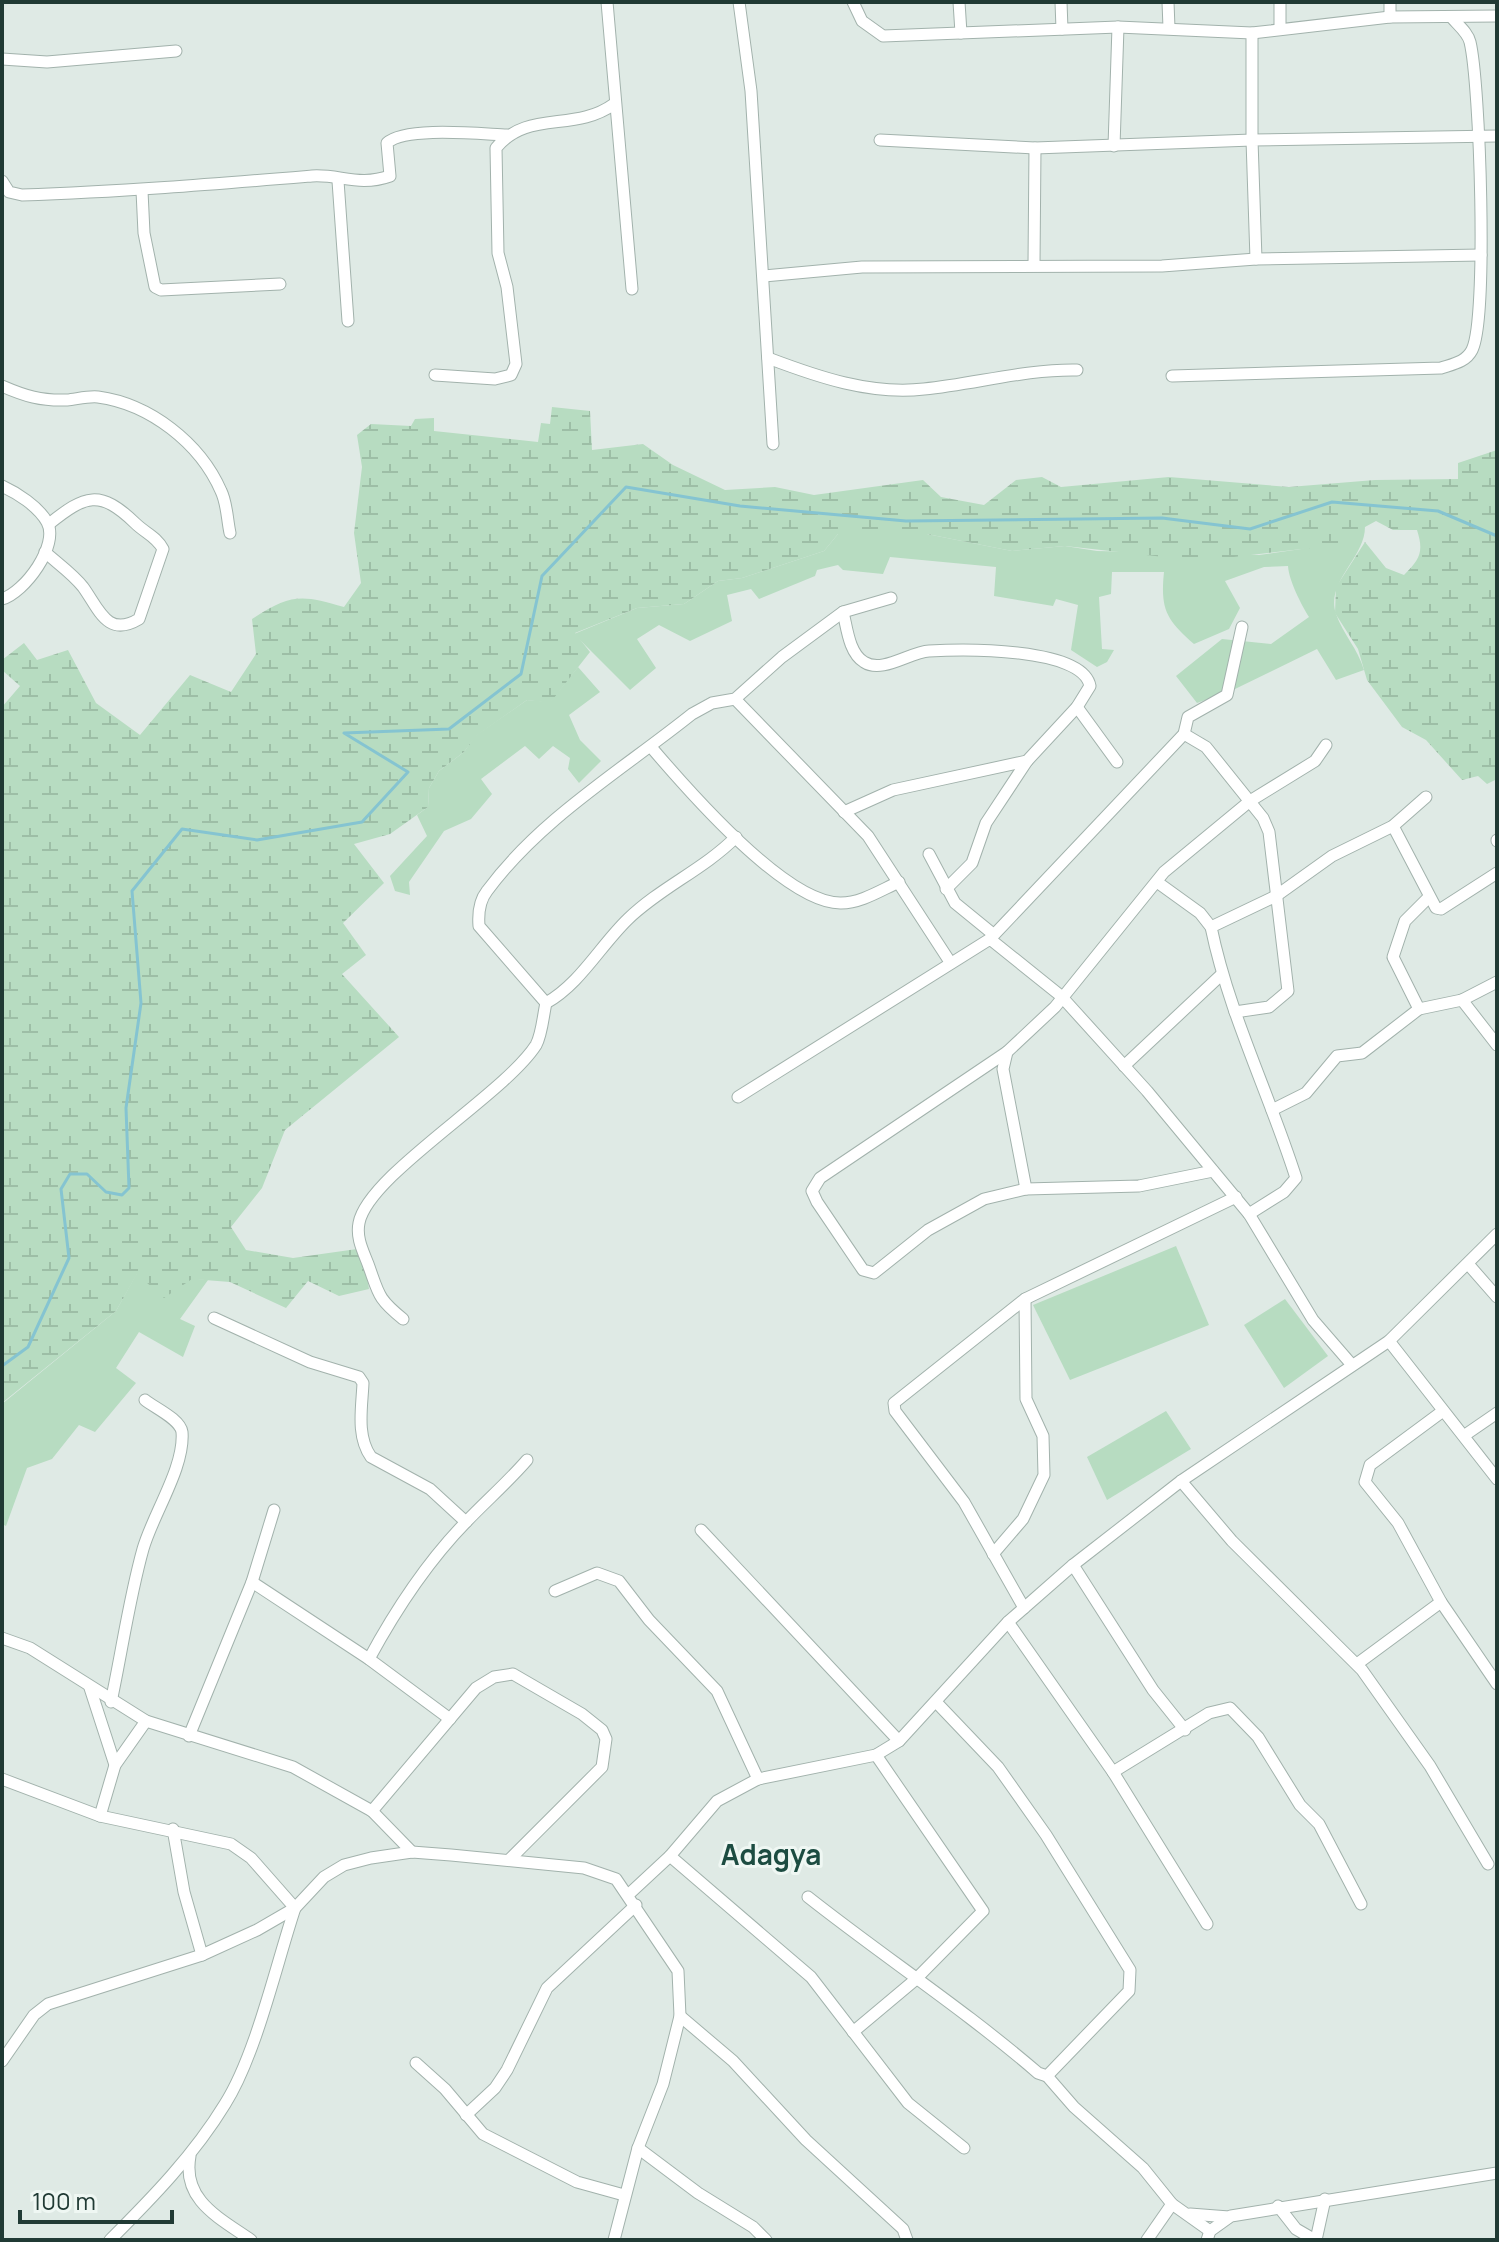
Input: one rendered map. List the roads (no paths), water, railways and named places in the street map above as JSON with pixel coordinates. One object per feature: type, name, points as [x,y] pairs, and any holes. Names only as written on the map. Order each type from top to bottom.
[{"type":"street","points":[[607,2],[632,289]]},
{"type":"street","points":[[739,2],[751,91],[773,444]]},
{"type":"street","points":[[853,2],[862,21],[878,34],[1118,27],[1252,33],[1390,17],[1497,16]]},
{"type":"street","points":[[959,2],[961,33]]},
{"type":"street","points":[[1061,2],[1062,29]]},
{"type":"street","points":[[1168,2],[1169,28]]},
{"type":"street","points":[[1280,2],[1280,28]]},
{"type":"street","points":[[1390,2],[1390,17]]},
{"type":"street","points":[[1172,376],[1441,368],[1471,354],[1476,338],[1481,255],[1476,137],[1469,37],[1452,18]]},
{"type":"street","points":[[1114,146],[1118,27]]},
{"type":"street","points":[[1252,33],[1256,259]]},
{"type":"street","points":[[2,59],[47,62],[176,51]]},
{"type":"street","points":[[435,375],[495,379],[511,375],[516,364],[507,287],[498,253],[496,148],[518,127],[596,117],[614,104]]},
{"type":"street","points":[[2,181],[9,192],[22,195],[142,191],[316,176],[338,181],[390,176],[387,143],[392,138],[425,134],[507,135]]},
{"type":"street","points":[[880,140],[1035,148],[1497,136]]},
{"type":"street","points":[[1034,264],[1035,148]]},
{"type":"street","points":[[338,181],[348,321]]},
{"type":"street","points":[[142,191],[144,233],[155,287],[209,290],[280,284]]},
{"type":"street","points":[[764,276],[862,267],[1034,264],[1162,266],[1256,259],[1481,255]]},
{"type":"street","points":[[768,358],[813,375],[867,388],[921,390],[1043,371],[1077,370]]},
{"type":"street","points":[[2,386],[34,400],[94,396],[118,401],[162,422],[185,437],[217,483],[223,494],[230,533]]},
{"type":"street","points":[[2,486],[17,493],[49,524]]},
{"type":"street","points":[[2,599],[13,596],[45,552],[49,524],[74,503],[99,499],[124,510],[156,538],[163,549],[139,619],[119,627],[107,623],[82,586],[45,552]]},
{"type":"street","points":[[546,1003],[479,926],[478,912],[485,892],[548,825],[692,714],[712,703],[735,699],[782,657],[843,612],[891,598]]},
{"type":"street","points":[[843,612],[855,653],[873,666],[926,651],[1057,658],[1089,679],[1090,686],[1077,707],[1027,761],[986,823],[972,863],[946,889]]},
{"type":"street","points":[[738,1097],[991,936],[1184,734],[1188,717],[1227,695],[1242,627]]},
{"type":"street","points":[[735,699],[868,836],[950,962]]},
{"type":"street","points":[[1077,707],[1117,762]]},
{"type":"street","points":[[1184,734],[1206,747],[1250,801],[1269,832],[1288,991],[1269,1007],[1235,1012]]},
{"type":"street","points":[[1213,1171],[1116,1188],[1026,1189],[984,1199],[928,1230],[874,1273],[863,1270],[812,1191],[820,1178],[1007,1052],[1126,924],[1173,864],[1250,801],[1315,761],[1326,745]]},
{"type":"street","points":[[651,747],[736,837],[785,880],[838,903],[854,902],[899,882]]},
{"type":"street","points":[[844,812],[893,790],[1027,761]]},
{"type":"street","points":[[1211,927],[1276,896],[1332,856],[1393,826],[1426,797]]},
{"type":"street","points":[[1393,826],[1436,908],[1441,909],[1497,873]]},
{"type":"street","points":[[403,1319],[380,1301],[373,1288],[359,1243],[359,1224],[364,1209],[424,1148],[521,1064],[538,1041],[546,1003],[566,989],[627,920],[651,899],[708,863],[736,837]]},
{"type":"street","points":[[929,854],[946,889],[971,919],[1061,996],[1236,1197],[1313,1320],[1352,1365]]},
{"type":"street","points":[[1157,882],[1200,913],[1211,927],[1221,975],[1296,1178],[1284,1192],[1249,1214]]},
{"type":"street","points":[[1419,1009],[1393,957],[1405,921],[1429,897]]},
{"type":"street","points":[[1124,1066],[1221,975]]},
{"type":"street","points":[[1272,1110],[1306,1093],[1331,1060],[1362,1053],[1419,1009],[1462,1000],[1497,982]]},
{"type":"street","points":[[1462,1000],[1497,1045]]},
{"type":"street","points":[[1007,1052],[1003,1069],[1026,1189]]},
{"type":"street","points":[[1024,1608],[964,1502],[895,1411],[894,1403],[1025,1299],[1236,1197]]},
{"type":"street","points":[[628,1895],[670,1856],[717,1801],[758,1779],[876,1755],[899,1741],[1008,1622],[1073,1565],[1181,1481],[1389,1341],[1497,1234]]},
{"type":"street","points":[[1468,1264],[1497,1297]]},
{"type":"street","points":[[993,1554],[1023,1519],[1044,1475],[1043,1436],[1026,1399],[1025,1299]]},
{"type":"street","points":[[214,1318],[310,1362],[359,1377],[363,1383],[361,1432],[364,1448],[371,1457],[430,1489],[466,1522]]},
{"type":"street","points":[[1389,1341],[1497,1479]]},
{"type":"street","points":[[111,1702],[143,1550],[158,1505],[175,1470],[182,1433],[179,1424],[145,1400]]},
{"type":"street","points":[[1443,1411],[1370,1465],[1364,1475],[1372,1494],[1398,1523],[1441,1602],[1497,1684]]},
{"type":"street","points":[[1465,1435],[1497,1413]]},
{"type":"street","points":[[369,1659],[413,1589],[466,1522],[498,1494],[527,1460]]},
{"type":"street","points":[[1181,1481],[1232,1541],[1357,1664],[1430,1766],[1488,1864]]},
{"type":"street","points":[[189,1736],[252,1582],[274,1510]]},
{"type":"street","points":[[701,1530],[899,1741]]},
{"type":"street","points":[[1073,1565],[1145,1679],[1185,1730]]},
{"type":"street","points":[[555,1591],[597,1573],[619,1581],[649,1620],[717,1691],[758,1779]]},
{"type":"street","points":[[252,1582],[369,1659],[450,1719]]},
{"type":"street","points":[[1357,1664],[1441,1602]]},
{"type":"street","points":[[1008,1622],[1113,1772],[1207,1924]]},
{"type":"street","points":[[2,1638],[30,1648],[111,1702],[146,1721],[293,1767],[372,1811],[412,1852]]},
{"type":"street","points":[[372,1811],[485,1681],[513,1674],[582,1714],[602,1730],[606,1739],[602,1767],[509,1860]]},
{"type":"street","points":[[90,1688],[115,1765]]},
{"type":"street","points":[[936,1702],[998,1767],[1046,1835],[1130,1970],[1129,1991],[1119,2004],[1047,2076]]},
{"type":"street","points":[[1113,1772],[1222,1708],[1239,1714],[1300,1805],[1319,1824],[1361,1904]]},
{"type":"street","points":[[100,1816],[115,1765],[146,1721]]},
{"type":"street","points":[[853,2032],[915,1980],[983,1911],[876,1755]]},
{"type":"street","points":[[2,1779],[100,1816],[173,1829],[231,1844],[243,1852],[295,1908]]},
{"type":"street","points":[[173,1829],[184,1892],[202,1955]]},
{"type":"street","points":[[2,2061],[5,2047],[48,2004],[202,1955],[257,1930],[295,1908],[324,1877],[344,1865],[412,1852],[584,1868],[616,1879],[678,1971],[680,2016],[663,2084],[624,2195],[614,2240]]},
{"type":"street","points":[[670,1856],[811,1977],[908,2103],[964,2148]]},
{"type":"street","points":[[808,1897],[915,1980],[983,2026],[1038,2073],[1047,2076],[1074,2107],[1143,2168],[1172,2204],[1208,2236],[1231,2216]]},
{"type":"street","points":[[466,2115],[495,2088],[507,2070],[547,1988],[636,1905]]},
{"type":"street","points":[[110,2240],[190,2155],[226,2103],[242,2069],[295,1908]]},
{"type":"street","points":[[680,2016],[733,2061],[806,2140],[903,2229],[907,2240]]},
{"type":"street","points":[[416,2063],[483,2134],[577,2182],[624,2195]]},
{"type":"street","points":[[638,2148],[698,2193],[753,2227],[766,2240]]},
{"type":"street","points":[[190,2155],[188,2185],[199,2200],[251,2240]]},
{"type":"street","points":[[1186,2214],[1231,2216],[1497,2173]]},
{"type":"street","points":[[1278,2206],[1296,2229],[1316,2240],[1325,2199]]},
{"type":"street","points":[[1147,2240],[1172,2204]]},
{"type":"waterway","points":[[2,1366],[28,1347],[69,1258],[61,1189],[70,1174],[87,1174],[106,1192],[122,1195],[129,1188],[126,1108],[141,1003],[132,891],[182,829],[257,840],[362,822],[408,772],[344,733],[449,729],[521,674],[542,576],[626,487],[740,506],[906,521],[1162,518],[1250,529],[1332,502],[1438,511],[1497,536]]},
{"type":"district","name":"Adagya","points":[[771,1854]]}]
